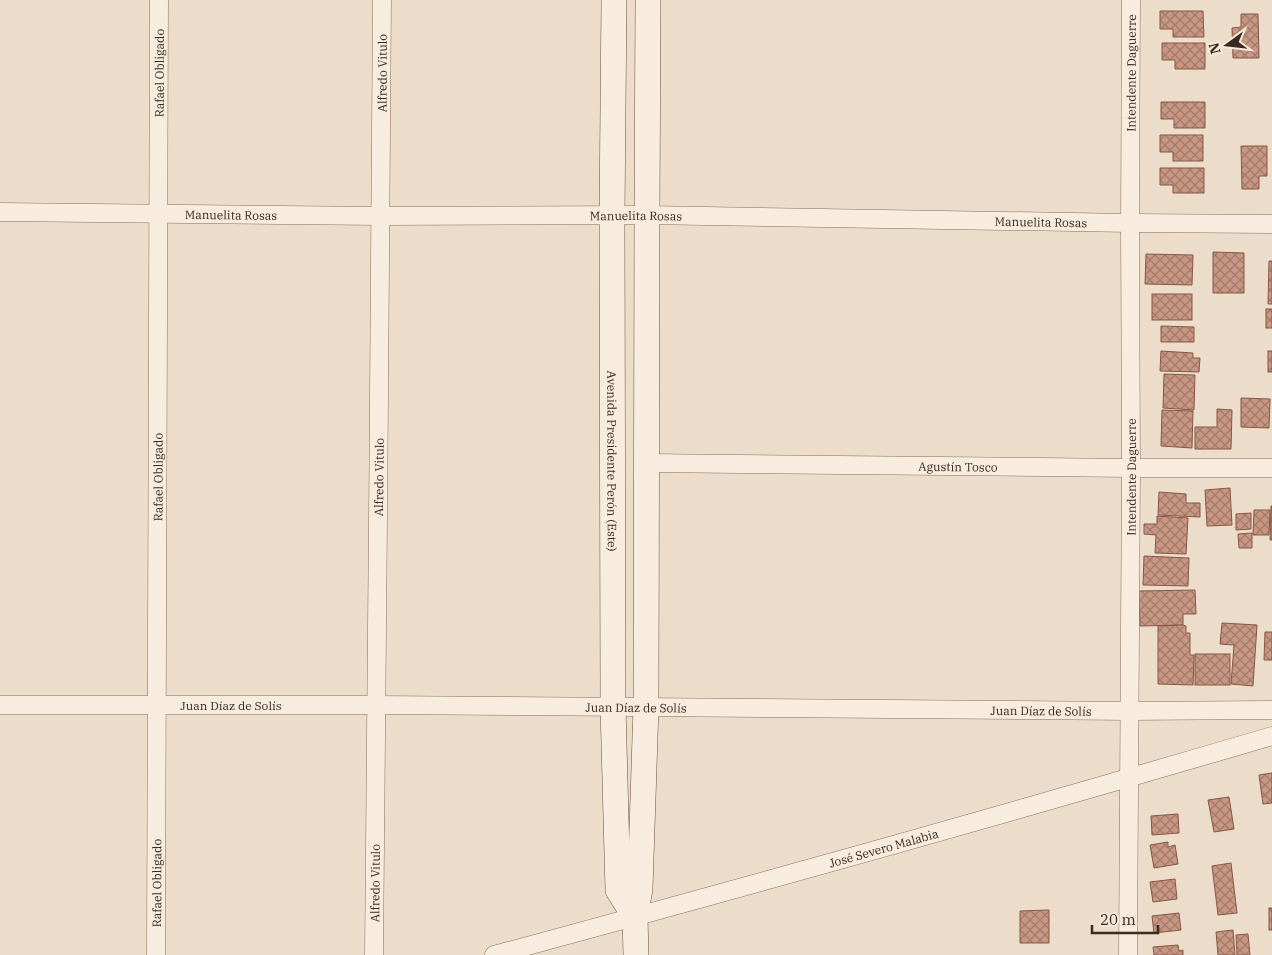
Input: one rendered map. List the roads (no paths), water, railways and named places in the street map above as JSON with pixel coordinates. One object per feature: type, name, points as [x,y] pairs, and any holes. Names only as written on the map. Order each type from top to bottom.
[{"type":"main road","name":"Avenida Presidente Perón (Este)","points":[[614,0],[612,215],[613,707],[618,890],[635,917]]},
{"type":"main road","points":[[636,955],[635,917],[640,889],[646,707],[648,0]]},
{"type":"street","name":"Rafael Obligado","points":[[156,955],[159,0]]},
{"type":"street","name":"Alfredo Vitulo","points":[[374,955],[382,0]]},
{"type":"street","name":"Intendente Daguerre","points":[[1128,955],[1131,0]]},
{"type":"street","name":"Manuelita Rosas","points":[[0,212],[381,216],[647,215],[1272,224]]},
{"type":"street","name":"Agustín Tosco","points":[[646,463],[1272,468]]},
{"type":"street","name":"Juan Díaz de Solís","points":[[0,705],[375,705],[1130,711],[1272,710]]},
{"type":"street","name":"José Severo Malabia","points":[[494,955],[1129,778],[1272,736]]}]
